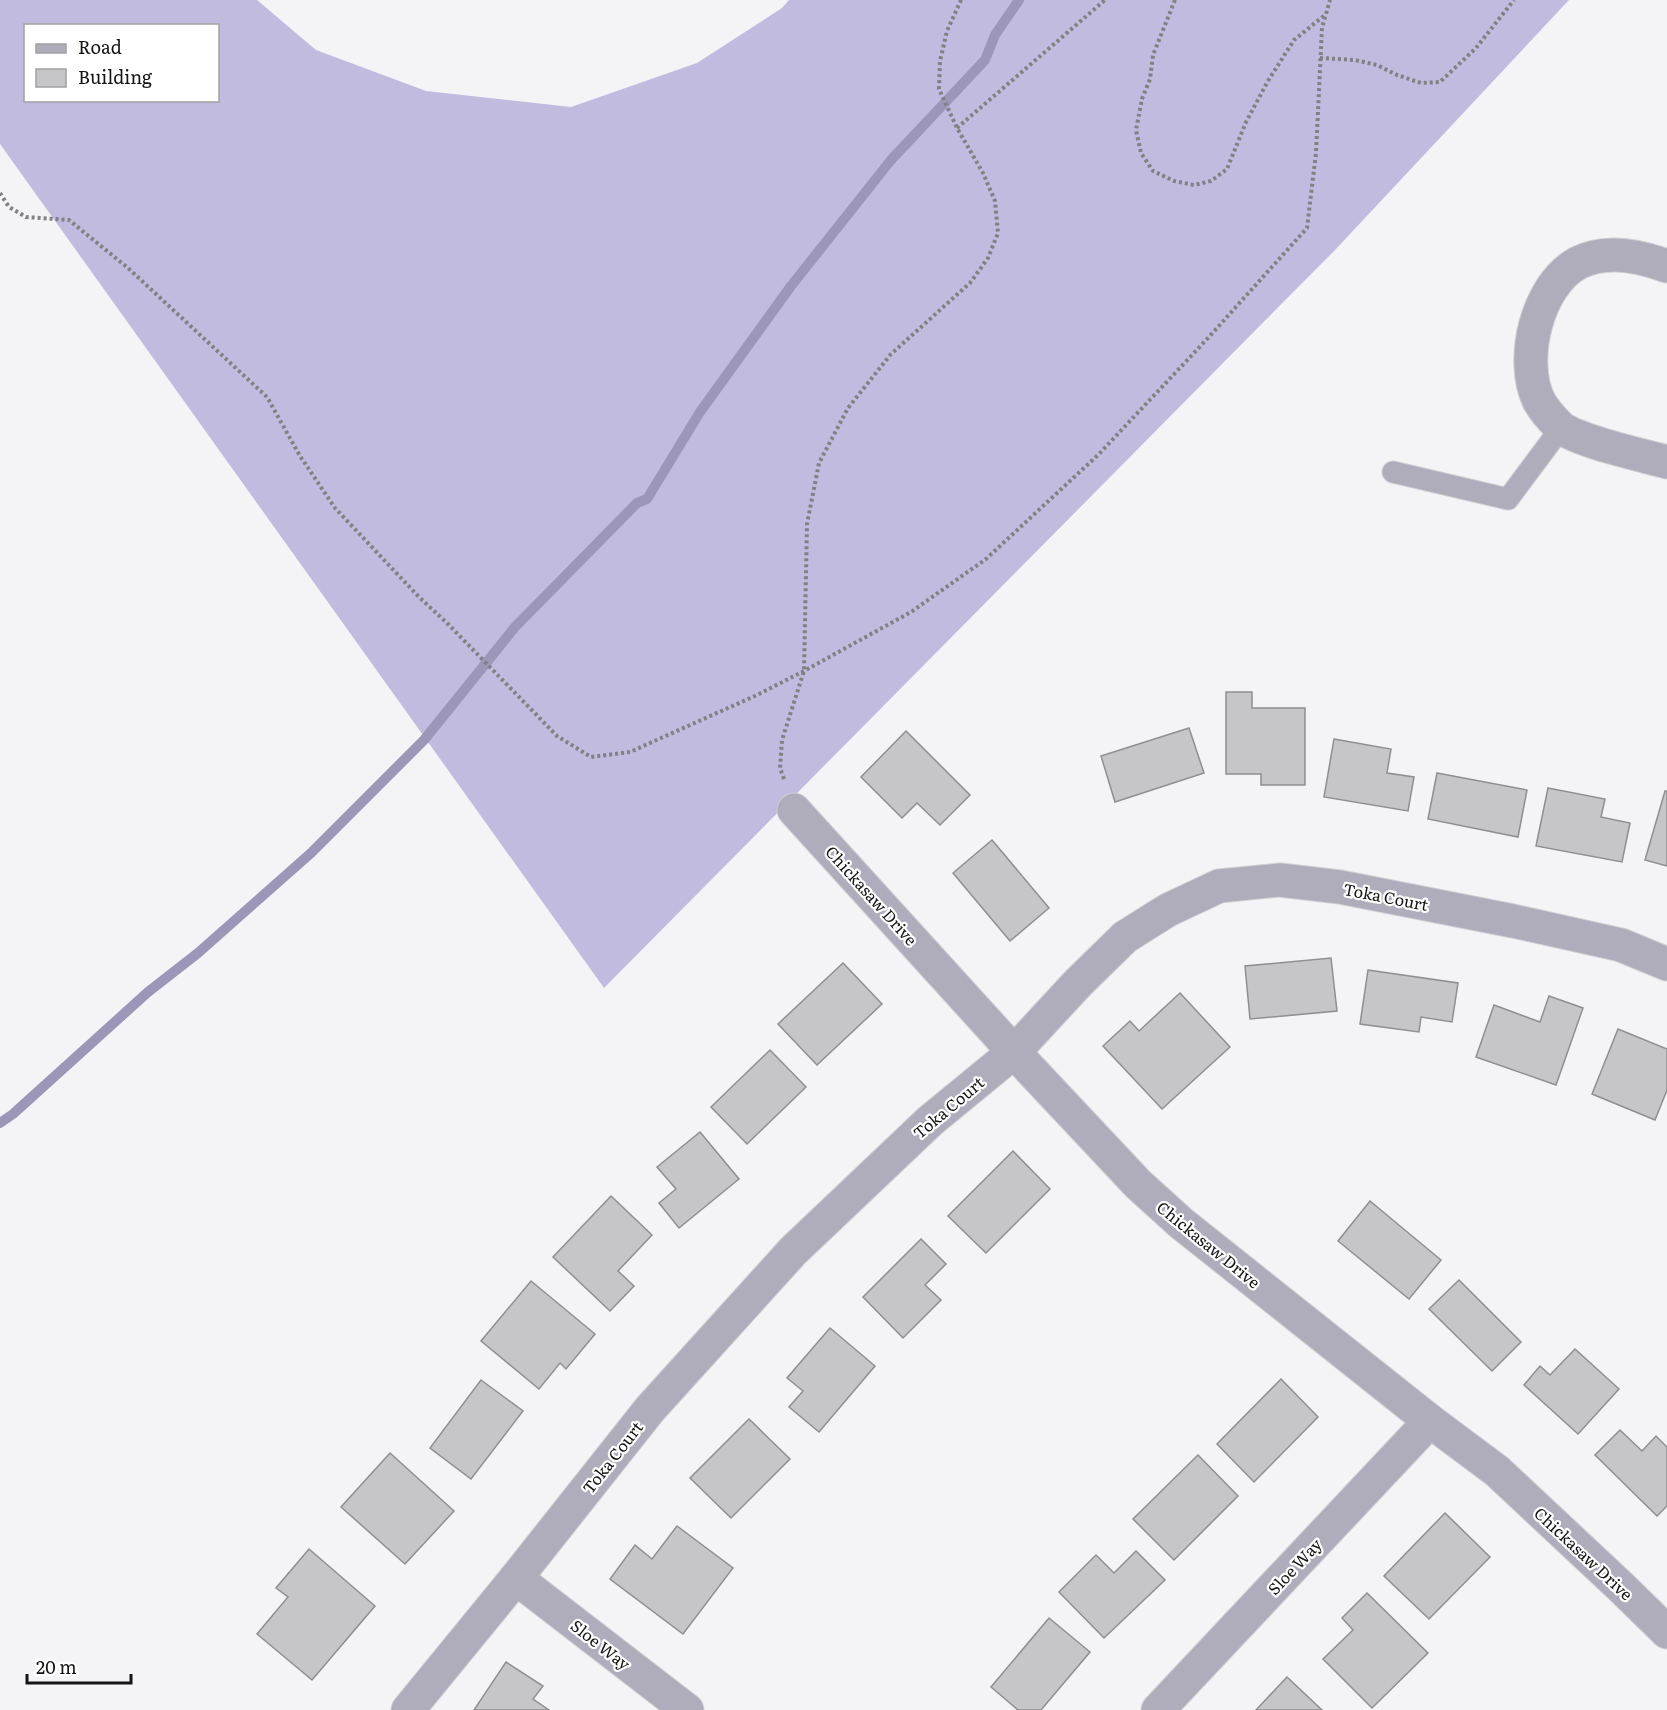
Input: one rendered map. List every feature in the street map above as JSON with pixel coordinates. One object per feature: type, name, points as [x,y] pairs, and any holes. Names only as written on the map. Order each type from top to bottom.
[{"type":"street","points":[[1667,266],[1634,256],[1611,255],[1589,258],[1578,263],[1556,281],[1541,310],[1534,331],[1531,353],[1532,376],[1538,400],[1561,428],[1583,438],[1667,462]]},
{"type":"street","name":"Chickasaw Drive","points":[[794,810],[1014,1052],[1138,1184],[1173,1215],[1430,1421],[1497,1471],[1667,1632]]},
{"type":"street","name":"Toka Court","points":[[408,1710],[650,1408],[793,1251],[930,1120],[1014,1052],[1078,983],[1125,938],[1168,910],[1219,886],[1281,880],[1340,887],[1513,921],[1621,945],[1667,964]]},
{"type":"street","name":"Sloe Way","points":[[1158,1710],[1430,1421]]},
{"type":"street","name":"Sloe Way","points":[[516,1578],[687,1710]]},
{"type":"lane","points":[[1393,472],[1508,500],[1561,428]]},
{"type":"path","points":[[794,810],[780,768],[782,740],[804,671],[807,524],[819,463],[848,408],[891,354],[970,283],[988,258],[998,233],[995,201],[939,89],[942,51],[947,31],[960,0]]},
{"type":"path","points":[[957,128],[1105,0]]},
{"type":"path","points":[[1175,0],[1153,55],[1150,79],[1142,99],[1136,130],[1141,153],[1153,171],[1174,181],[1194,185],[1211,181],[1227,169],[1246,123],[1268,81],[1294,40],[1326,15]]},
{"type":"path","points":[[0,193],[9,207],[26,217],[69,220],[128,268],[267,397],[300,456],[335,508],[419,597],[557,736],[591,757],[630,752],[757,695],[804,671],[911,612],[986,559],[1099,454],[1255,288],[1307,228],[1316,153],[1322,28],[1329,0]]},
{"type":"path","points":[[1320,58],[1355,60],[1377,65],[1397,75],[1421,82],[1440,82],[1476,48],[1514,0]]},
{"type":"shaded area","points":[[0,0],[257,0],[316,50],[426,91],[571,107],[697,63],[782,8],[789,0],[1569,0],[1335,250],[604,988],[0,144]]},
{"type":"building","points":[[1226,692],[1252,692],[1252,708],[1305,708],[1305,785],[1261,785],[1261,774],[1226,774]]},
{"type":"building","points":[[1189,728],[1204,773],[1115,802],[1101,756]]},
{"type":"building","points":[[906,731],[970,795],[940,825],[917,803],[902,818],[861,777]]},
{"type":"building","points":[[1334,739],[1391,749],[1387,773],[1414,777],[1408,811],[1324,797]]},
{"type":"building","points":[[1437,773],[1527,790],[1518,837],[1428,819]]},
{"type":"building","points":[[1548,788],[1605,799],[1601,817],[1630,823],[1622,862],[1536,846]]},
{"type":"building","points":[[1665,791],[1667,791],[1667,866],[1645,860]]},
{"type":"building","points":[[992,840],[1049,908],[1010,941],[953,873]]},
{"type":"building","points":[[1331,958],[1337,1011],[1250,1019],[1245,966]]},
{"type":"building","points":[[843,963],[882,1004],[817,1065],[778,1024]]},
{"type":"building","points":[[1368,970],[1458,983],[1452,1022],[1421,1017],[1419,1032],[1360,1024]]},
{"type":"building","points":[[1180,993],[1230,1047],[1162,1109],[1103,1046],[1130,1021],[1139,1031]]},
{"type":"building","points":[[1549,996],[1583,1008],[1556,1085],[1476,1057],[1494,1005],[1540,1022]]},
{"type":"building","points":[[1618,1029],[1667,1049],[1667,1090],[1655,1120],[1592,1094]]},
{"type":"building","points":[[770,1050],[806,1087],[747,1144],[711,1107]]},
{"type":"building","points":[[700,1132],[739,1179],[679,1228],[659,1203],[676,1189],[657,1167]]},
{"type":"building","points":[[1013,1151],[1050,1189],[986,1253],[948,1216]]},
{"type":"building","points":[[611,1196],[652,1235],[618,1271],[634,1286],[610,1311],[553,1257]]},
{"type":"building","points":[[1370,1201],[1441,1260],[1409,1299],[1338,1241]]},
{"type":"building","points":[[921,1239],[946,1264],[925,1285],[941,1300],[903,1338],[863,1297]]},
{"type":"building","points":[[1459,1280],[1521,1342],[1492,1371],[1429,1309]]},
{"type":"building","points":[[531,1281],[595,1334],[566,1369],[560,1363],[539,1389],[481,1341]]},
{"type":"building","points":[[830,1328],[875,1366],[819,1432],[789,1407],[803,1391],[787,1378]]},
{"type":"building","points":[[1575,1349],[1619,1389],[1578,1434],[1524,1385],[1540,1366],[1550,1375]]},
{"type":"building","points":[[1281,1379],[1318,1417],[1254,1482],[1217,1444]]},
{"type":"building","points":[[481,1380],[523,1411],[471,1479],[430,1448]]},
{"type":"building","points":[[749,1419],[790,1459],[731,1518],[690,1478]]},
{"type":"building","points":[[1620,1430],[1642,1451],[1656,1436],[1667,1447],[1667,1506],[1657,1516],[1595,1455]]},
{"type":"building","points":[[390,1453],[454,1511],[405,1564],[341,1507]]},
{"type":"building","points":[[1198,1455],[1238,1496],[1174,1560],[1133,1519]]},
{"type":"building","points":[[1445,1513],[1490,1557],[1429,1619],[1384,1576]]},
{"type":"building","points":[[677,1526],[733,1568],[683,1634],[610,1579],[635,1545],[652,1559]]},
{"type":"building","points":[[309,1549],[375,1606],[312,1680],[257,1634],[288,1597],[276,1588]]},
{"type":"building","points":[[1136,1551],[1165,1580],[1104,1638],[1059,1592],[1096,1555],[1114,1573]]},
{"type":"building","points":[[1367,1593],[1428,1653],[1372,1708],[1323,1659],[1353,1630],[1342,1618]]},
{"type":"building","points":[[1049,1618],[1090,1652],[1041,1710],[1018,1710],[991,1687]]},
{"type":"building","points":[[506,1662],[543,1686],[533,1699],[549,1710],[474,1710]]},
{"type":"building","points":[[1287,1677],[1322,1710],[1256,1710]]},
{"type":"waterway","points":[[0,1123],[13,1114],[148,992],[198,953],[311,853],[424,740],[515,627],[637,503],[647,499],[700,412],[791,286],[891,160],[985,60],[995,35],[1019,0]]}]
